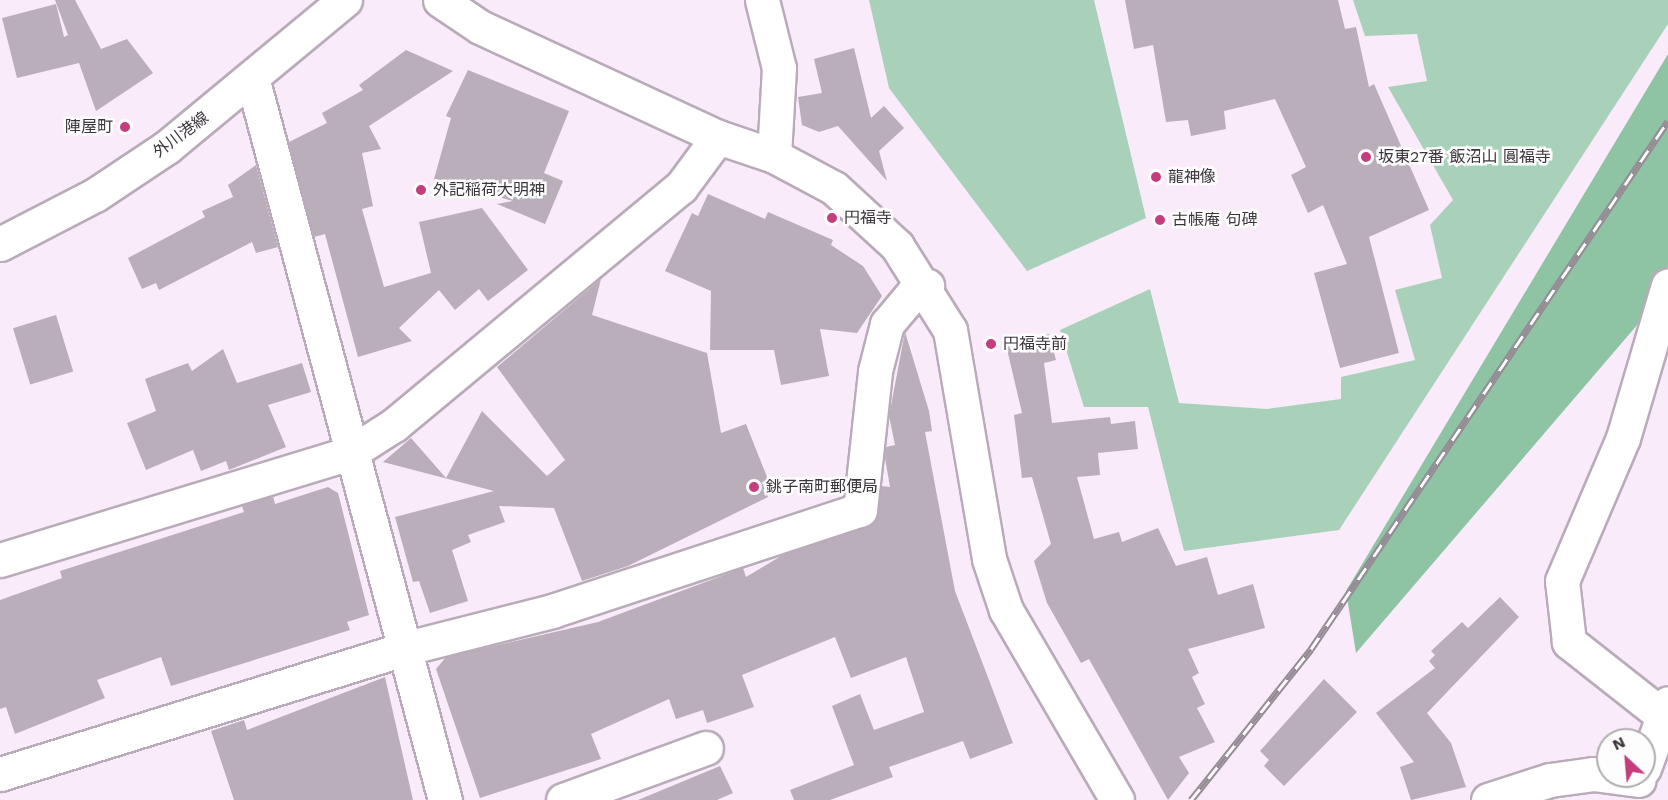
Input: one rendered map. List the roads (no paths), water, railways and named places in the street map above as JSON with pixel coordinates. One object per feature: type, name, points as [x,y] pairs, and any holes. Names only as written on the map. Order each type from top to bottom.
[{"type":"street","name":"外川港線","points":[[0,244],[95,195],[253,81],[345,0]]},
{"type":"street","points":[[440,0],[480,27],[718,137],[774,156],[834,188],[870,216],[927,286],[950,330],[988,559],[1006,610],[1117,800]]},
{"type":"street","points":[[762,0],[779,68],[774,156]]},
{"type":"street","points":[[253,81],[316,307],[350,453],[445,800]]},
{"type":"street","points":[[0,560],[350,453],[394,425],[681,187],[718,137]]},
{"type":"street","points":[[1656,735],[1666,710],[1569,642],[1562,581],[1623,438],[1668,285]]},
{"type":"street","points":[[6,800],[0,774],[403,649],[552,612],[860,510],[876,371],[887,324],[927,286]]},
{"type":"street","points":[[563,800],[706,748]]},
{"type":"street","points":[[1488,800],[1550,780],[1596,774]]},
{"type":"railway","points":[[1191,800],[1311,649],[1668,121]]},
{"type":"place","name":"陣屋町","points":[[125,127]]},
{"type":"place","name":"坂東27番 飯沼山 圓福寺","points":[[1366,157]]},
{"type":"place","name":"龍神像","points":[[1156,177]]},
{"type":"place","name":"外記稲荷大明神","points":[[421,190]]},
{"type":"place","name":"円福寺","points":[[832,218]]},
{"type":"place","name":"古帳庵 句碑","points":[[1160,220]]},
{"type":"place","name":"円福寺前","points":[[991,344]]},
{"type":"place","name":"銚子南町郵便局","points":[[754,487]]}]
